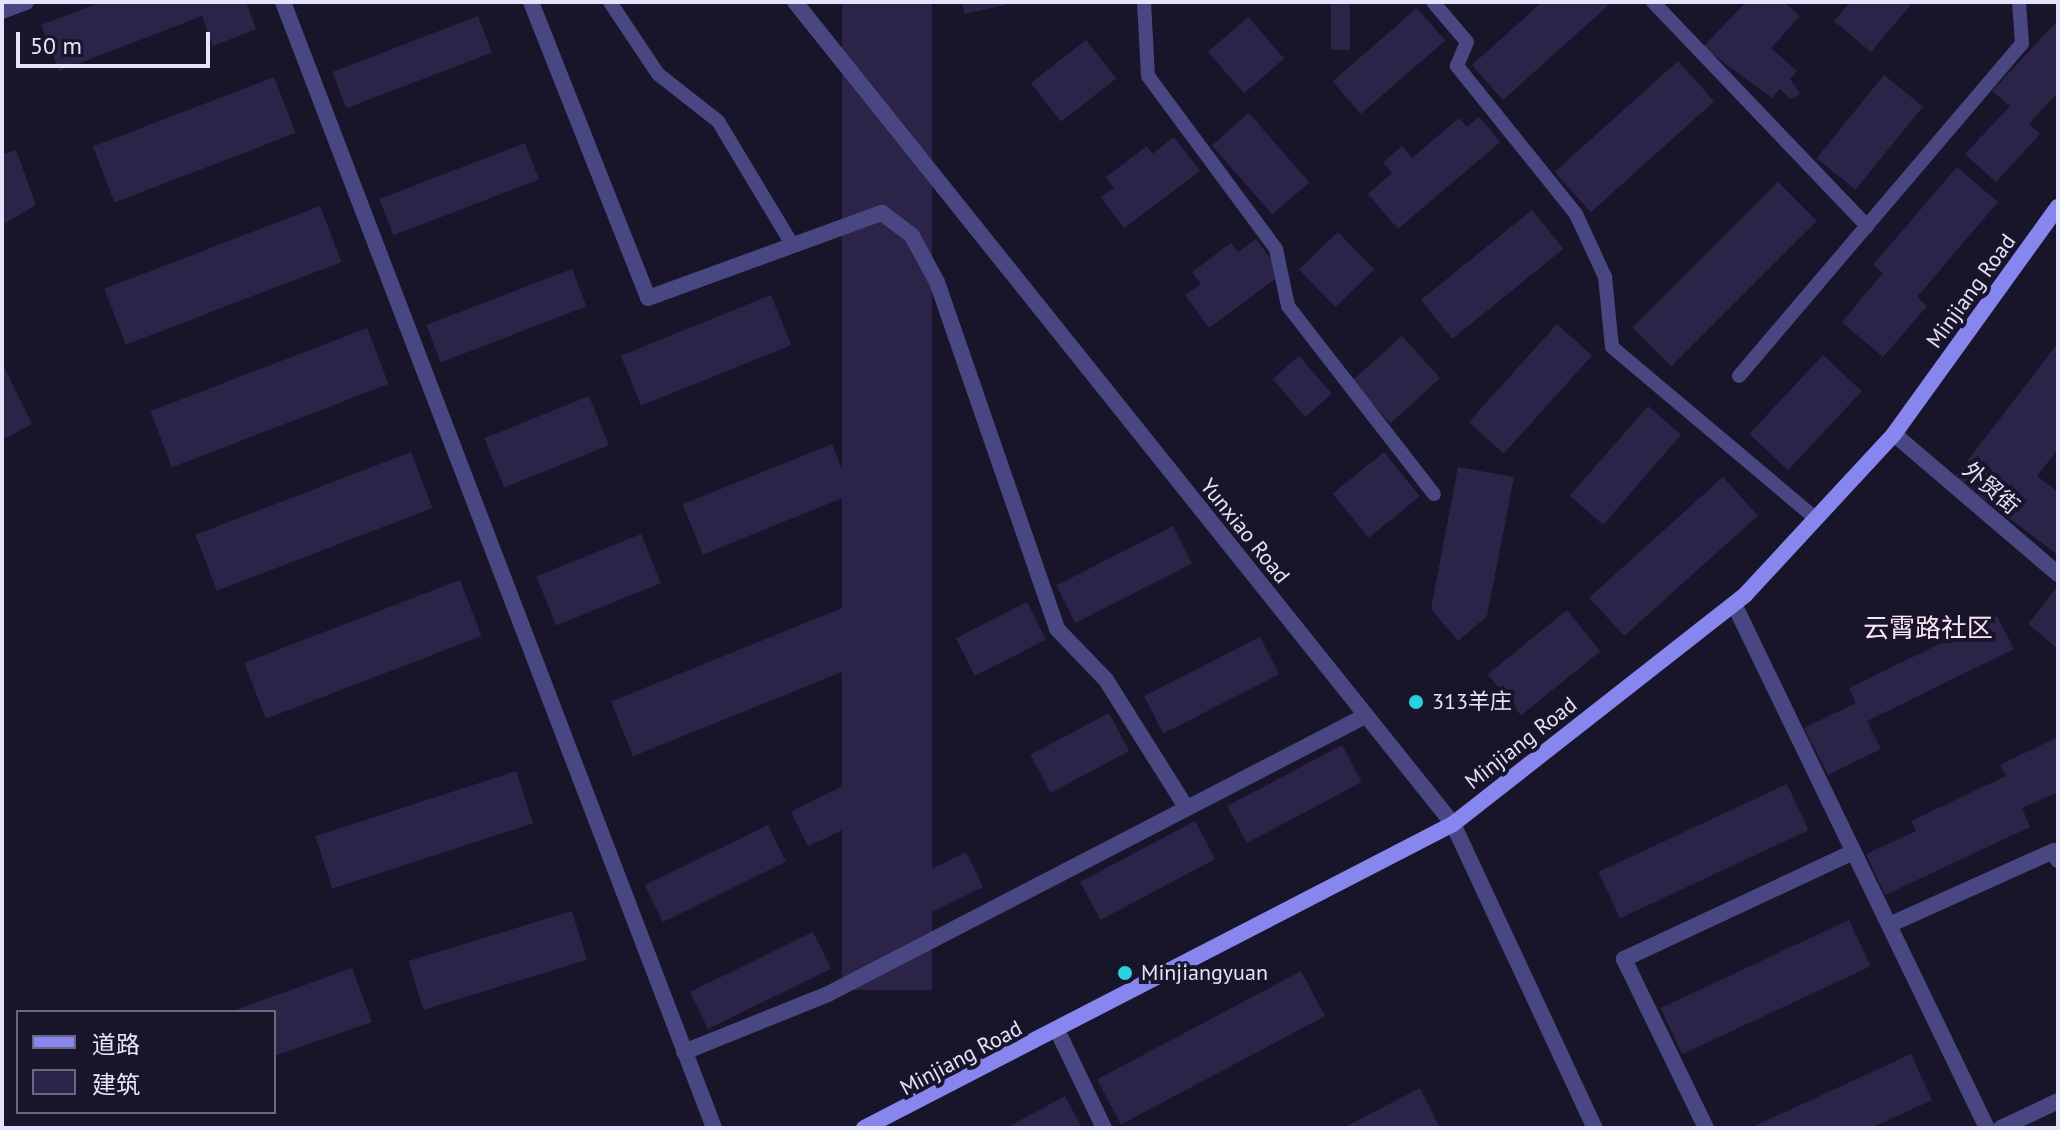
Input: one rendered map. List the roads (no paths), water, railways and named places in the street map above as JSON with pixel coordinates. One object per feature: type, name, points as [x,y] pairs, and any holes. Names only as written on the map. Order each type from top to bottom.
[{"type":"street","points":[[2,11],[26,2]]},
{"type":"street","points":[[283,2],[714,1128]]},
{"type":"street","points":[[531,2],[648,298],[882,213],[912,236],[937,282],[1057,629],[1106,680],[1186,807]]},
{"type":"street","name":"Yunxiao Road","points":[[795,2],[1453,824],[1595,1128]]},
{"type":"street","name":"Minjiang Road","points":[[864,1128],[896,1123],[1058,1032],[1453,824],[1734,604],[1894,434],[2058,207]]},
{"type":"street","name":"外贸街","points":[[1894,434],[2058,574]]},
{"type":"street","points":[[1734,604],[1987,1128]]},
{"type":"street","points":[[684,1052],[828,994],[1365,716]]},
{"type":"street","points":[[1889,925],[2054,851],[2058,860]]},
{"type":"street","points":[[1706,1128],[1624,959],[1853,852]]},
{"type":"street","points":[[1058,1032],[1104,1128]]},
{"type":"street","points":[[2001,1128],[2058,1101]]},
{"type":"lane","points":[[610,2],[658,74],[718,121],[792,244]]},
{"type":"lane","points":[[1144,2],[1148,76],[1276,249],[1288,306],[1434,494]]},
{"type":"lane","points":[[1433,2],[1467,42],[1457,66],[1576,214],[1605,277],[1612,347],[1816,519]]},
{"type":"lane","points":[[1653,2],[1867,226]]},
{"type":"lane","points":[[1739,376],[2022,44],[2019,2]]},
{"type":"place","name":"313羊庄","points":[[1416,702]]},
{"type":"place","name":"Minjiangyuan","points":[[1125,973]]},
{"type":"district","name":"云霄路社区","points":[[1928,628]]}]
